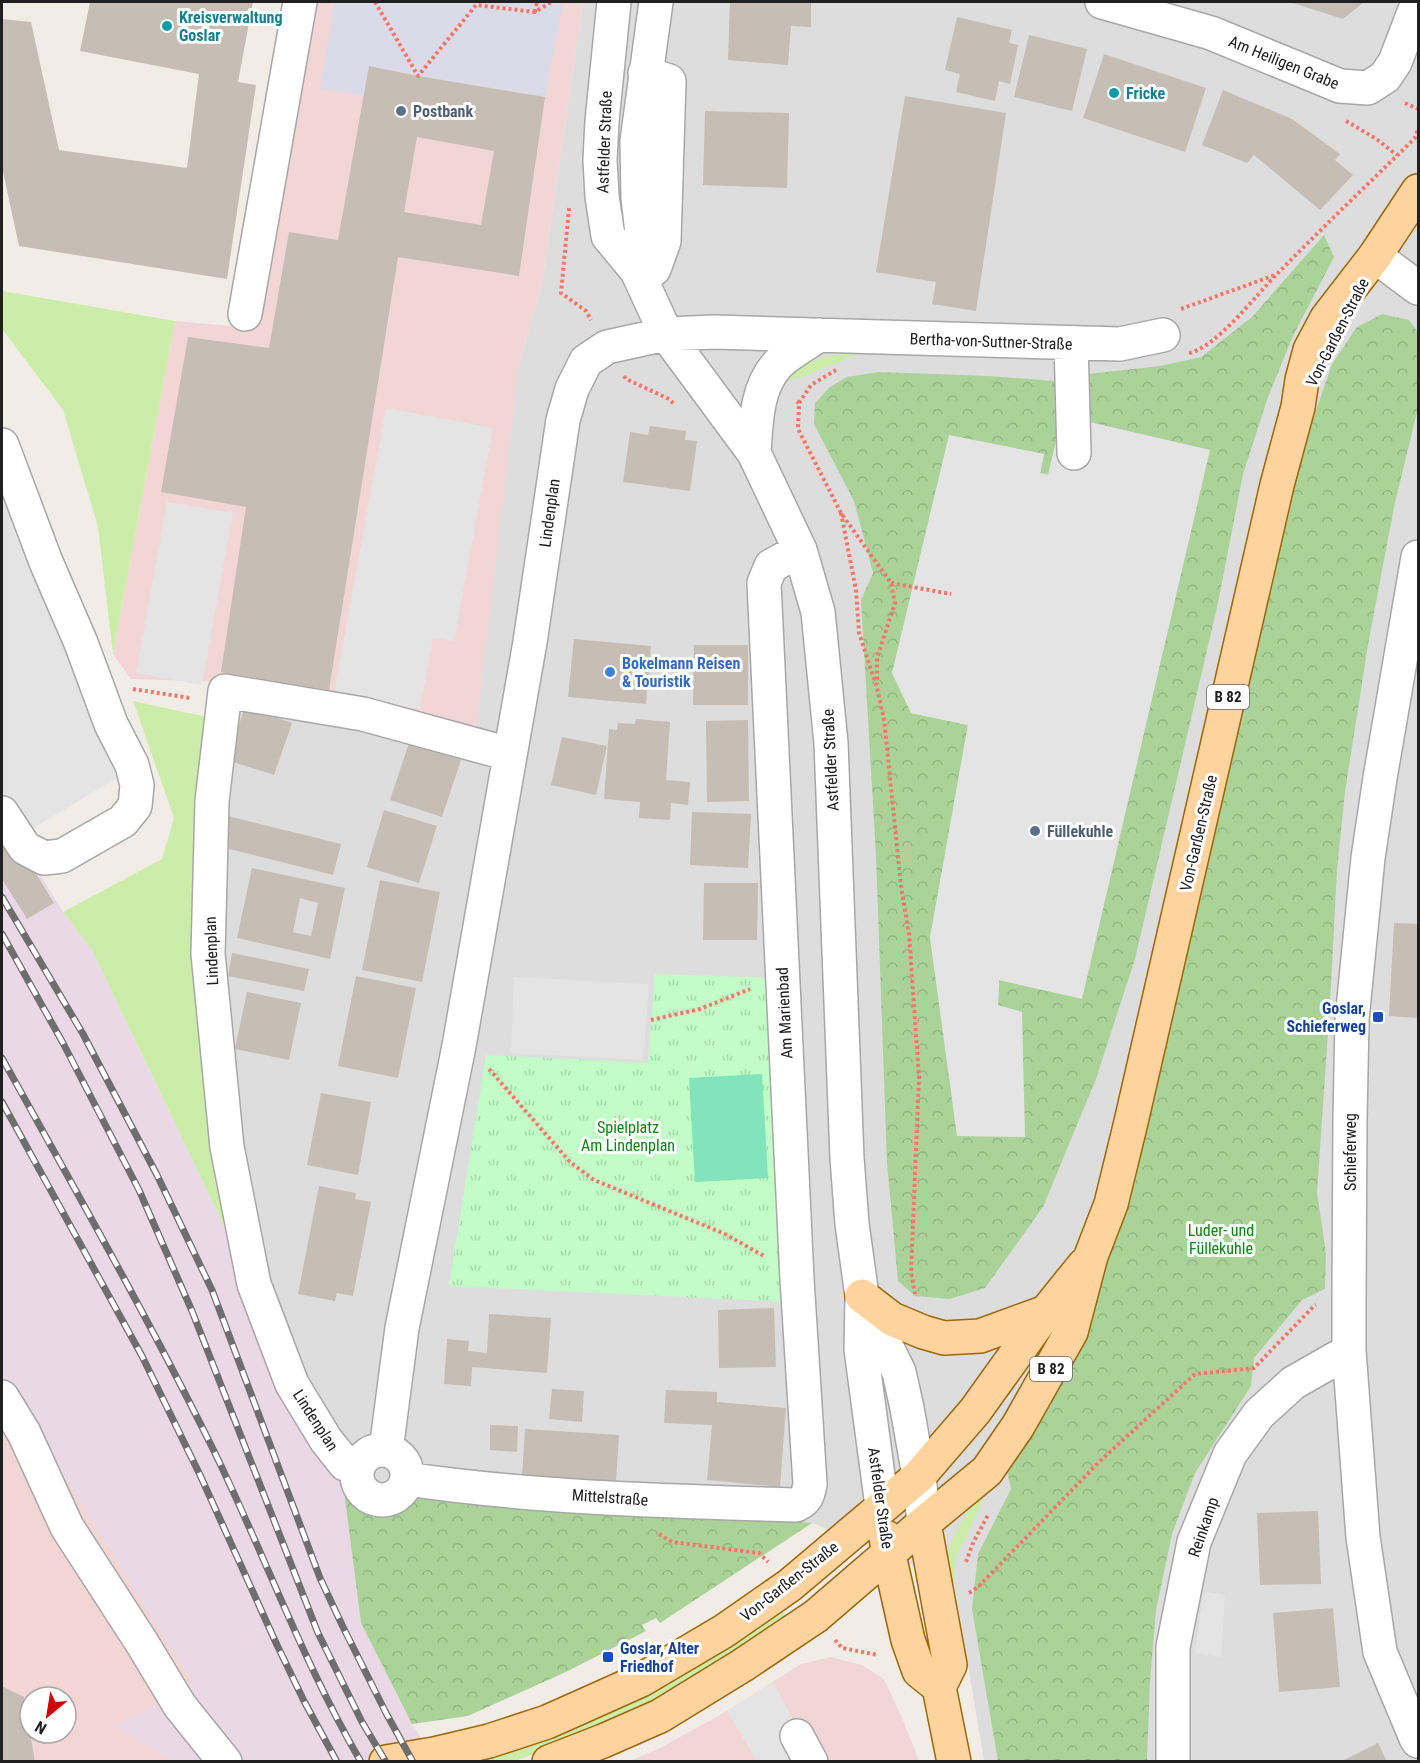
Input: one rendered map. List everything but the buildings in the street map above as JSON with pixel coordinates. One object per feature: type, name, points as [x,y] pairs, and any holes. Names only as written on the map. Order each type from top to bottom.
[{"type":"main road","name":"Von-Garßen-Straße","points":[[549,1761],[660,1716],[743,1665],[816,1616],[987,1471],[1018,1426],[1071,1332],[1091,1256],[1110,1204],[1131,1122],[1277,485],[1298,407],[1343,324],[1375,256],[1419,191]]},
{"type":"main road","name":"Von-Garßen-Straße","points":[[386,1761],[434,1754],[489,1741],[547,1722],[640,1680],[724,1631],[790,1585],[919,1476],[975,1412],[1046,1312],[1091,1256]]},
{"type":"main road","points":[[862,1296],[892,1319],[944,1338],[980,1336],[1046,1312]]},
{"type":"main road","name":"Astfelder Straße","points":[[882,1506],[889,1555],[908,1640],[919,1671],[939,1687],[950,1665],[924,1523]]},
{"type":"main road","points":[[939,1687],[954,1761]]},
{"type":"street","points":[[244,314],[300,2]]},
{"type":"street","name":"Astfelder Straße","points":[[614,2],[600,160],[608,236],[642,281],[666,334],[754,453],[800,549],[818,612],[831,743],[847,1158],[852,1224],[862,1296],[861,1349],[882,1506]]},
{"type":"street","points":[[642,281],[664,241],[656,2]]},
{"type":"street","name":"Am Heiligen Grabe","points":[[1102,2],[1211,33],[1340,86],[1368,88],[1385,77],[1395,62],[1419,2]]},
{"type":"street","points":[[1375,256],[1419,288]]},
{"type":"street","name":"Bertha-von-Suttner-Straße","points":[[666,334],[715,332],[1071,344],[1120,344],[1162,335]]},
{"type":"street","name":"Lindenplan","points":[[387,1450],[402,1328],[459,1046],[530,642],[563,420],[572,389],[586,361],[607,347],[666,334]]},
{"type":"street","points":[[754,453],[758,408],[764,384],[778,364],[819,335]]},
{"type":"street","points":[[1071,344],[1074,453]]},
{"type":"street","points":[[2,445],[14,481],[81,643],[117,739],[132,765],[137,785],[135,806],[123,821],[62,856],[44,858],[25,848],[2,813]]},
{"type":"street","name":"Am Marienbad","points":[[800,549],[771,566],[764,583],[797,1279],[810,1484],[808,1494]]},
{"type":"street","name":"Schieferweg","points":[[1419,557],[1380,778],[1370,847],[1352,1018],[1349,1298],[1349,1351],[1363,1537],[1380,1652],[1419,1741]]},
{"type":"street","points":[[224,704],[225,691],[363,714],[509,754]]},
{"type":"street","name":"Lindenplan","points":[[224,704],[212,801],[208,954],[227,1147],[254,1284],[292,1384],[326,1440],[345,1464],[358,1468]]},
{"type":"street","name":"Astfelder Straße","points":[[862,1296],[899,1372],[919,1476],[924,1523]]},
{"type":"street","name":"Reinkamp","points":[[1173,1761],[1173,1647],[1194,1542],[1230,1454],[1259,1414],[1293,1383],[1349,1351]]},
{"type":"street","points":[[2,1397],[24,1433],[67,1527],[180,1706],[225,1761]]},
{"type":"street","points":[[387,1450],[396,1454],[403,1461],[407,1470],[407,1479],[404,1489],[397,1496],[387,1500],[376,1500],[367,1496],[360,1488],[357,1478],[358,1468],[363,1459],[371,1453],[387,1450]]},
{"type":"street","name":"Mittelstraße","points":[[407,1479],[464,1487],[646,1500],[796,1505],[804,1501],[808,1494]]},
{"type":"path","points":[[375,2],[418,76],[476,5],[535,12],[551,2]]},
{"type":"path","points":[[535,12],[537,2]]},
{"type":"path","points":[[1340,86],[1329,111],[1375,138],[1397,155]]},
{"type":"path","points":[[1162,335],[1180,309],[1276,275],[1415,138],[1419,129]]},
{"type":"path","points":[[877,688],[878,658],[895,603],[891,583],[841,513],[856,590],[859,633],[877,688],[884,719],[901,886],[910,946],[918,1077],[911,1272],[923,1332]]},
{"type":"path","points":[[891,583],[951,594]]},
{"type":"path","points":[[95,682],[224,704]]},
{"type":"path","points":[[651,1020],[700,1009],[753,988],[782,972]]},
{"type":"path","points":[[459,1046],[481,1060],[570,1162],[594,1180],[725,1234],[766,1257],[797,1279]]},
{"type":"path","points":[[941,1615],[978,1587],[1100,1461],[1195,1374],[1254,1368],[1314,1306],[1349,1298]]},
{"type":"path","points":[[646,1500],[655,1532],[672,1542],[759,1553],[790,1585]]},
{"type":"path","points":[[965,1565],[972,1543],[989,1514]]},
{"type":"path","points":[[816,1616],[842,1648],[884,1656],[908,1640]]},
{"type":"shaded area","points":[[287,2],[583,2],[542,282],[519,364],[476,729],[220,682],[131,679],[113,654],[175,321],[231,326]]},
{"type":"shaded area","points":[[334,2],[548,2],[563,4],[545,97],[369,66],[365,96],[320,89]]},
{"type":"shaded area","points":[[583,2],[1418,2],[1418,1761],[984,1761],[954,1582],[812,1523],[343,1484],[274,1379],[224,1226],[206,1059],[220,682],[519,364],[542,282]]},
{"type":"shaded area","points":[[386,408],[493,428],[454,641],[433,638],[420,709],[334,694]]},
{"type":"shaded area","name":"Füllekuhle","points":[[1062,416],[1210,450],[1082,999],[999,980],[998,1005],[1022,1012],[1025,1137],[957,1136],[930,938],[968,725],[911,713],[892,673],[949,435],[1044,454],[1040,473],[1048,475]]},
{"type":"shaded area","points":[[2,479],[120,776],[22,835],[2,800]]},
{"type":"shaded area","points":[[167,502],[233,513],[202,685],[136,673]]},
{"type":"shaded area","points":[[2,813],[63,912],[92,950],[224,1226],[274,1379],[343,1484],[361,1623],[412,1724],[437,1761],[173,1761],[114,1725],[194,1685],[2,1376]]},
{"type":"shaded area","points":[[514,977],[649,984],[643,1060],[511,1053]]},
{"type":"shaded area","points":[[2,1376],[195,1685],[115,1725],[173,1761],[2,1761]]},
{"type":"shaded area","points":[[1204,1591],[1225,1595],[1221,1657],[1195,1653]]},
{"type":"shaded area","points":[[831,1657],[862,1665],[884,1679],[919,1761],[628,1762],[660,1748],[727,1711],[801,1664]]},
{"type":"shaded area","points":[[773,1682],[815,1761],[757,1761],[727,1711]]},
{"type":"green space","points":[[1324,235],[1334,257],[1293,336],[1268,397],[1243,474],[1218,603],[1135,959],[1096,1079],[1043,1207],[985,1288],[950,1299],[915,1296],[898,1281],[887,1163],[876,856],[861,600],[873,573],[854,501],[814,424],[815,403],[830,387],[847,377],[879,372],[1055,381],[1062,416],[1049,475],[1040,473],[1044,454],[949,436],[911,713],[968,725],[930,938],[998,1005],[999,980],[1081,998],[1209,450],[1085,421],[1088,374],[1160,366],[1201,357],[1252,317]]},
{"type":"green space","points":[[2,291],[175,321],[113,654],[98,527],[63,410],[2,329]]},
{"type":"green space","name":"Luder- und Füllekuhle","points":[[1382,314],[1409,320],[1418,332],[1418,408],[1394,507],[1368,645],[1345,792],[1337,870],[1317,1192],[1326,1254],[1325,1289],[1302,1300],[1254,1358],[1251,1386],[1195,1473],[1172,1534],[1156,1610],[1147,1761],[998,1761],[972,1609],[978,1554],[1011,1489],[1007,1471],[1076,1350],[1134,1186],[1258,627],[1311,425],[1332,364],[1357,327]]},
{"type":"green space","points":[[865,351],[803,377],[789,380],[786,376],[814,360]]},
{"type":"green space","points":[[133,701],[216,719],[206,1059],[224,1226],[92,950],[63,912],[162,859],[174,818]]},
{"type":"green space","name":"Spielplatz Am Lindenplan","points":[[655,974],[776,978],[793,1302],[449,1286],[486,1055],[648,1063]]},
{"type":"green space","points":[[762,1074],[768,1178],[695,1182],[689,1078]]},
{"type":"green space","points":[[343,1484],[812,1523],[660,1623],[656,1618],[642,1625],[646,1631],[568,1671],[468,1716],[412,1724],[361,1623]]},
{"type":"green space","points":[[979,1496],[982,1497],[982,1504],[956,1556],[953,1590],[947,1577],[946,1567],[950,1545]]},
{"type":"green space","points":[[780,1608],[787,1616],[733,1654],[655,1701],[559,1745],[515,1761],[481,1762],[555,1737],[650,1693]]},
{"type":"railway","points":[[2,897],[83,1034],[157,1175],[212,1290],[320,1578],[386,1713],[413,1762]]},
{"type":"railway","points":[[2,934],[63,1043],[139,1190],[192,1311],[318,1633],[362,1722],[386,1762]]},
{"type":"railway","points":[[2,1058],[109,1250],[211,1445],[301,1645],[361,1762]]},
{"type":"railway","points":[[2,1102],[142,1356],[200,1475],[277,1645],[337,1762]]},
{"type":"place","name":"Kreisverwaltung Goslar","points":[[167,26]]},
{"type":"place","name":"Fricke","points":[[1114,93]]},
{"type":"place","name":"Postbank","points":[[401,111]]},
{"type":"place","name":"Bokelmann Reisen & Touristik","points":[[610,672]]},
{"type":"place","name":"Füllekuhle","points":[[1035,831]]},
{"type":"place","name":"Goslar, Schieferweg","points":[[1378,1017]]},
{"type":"place","name":"Goslar, Alter Friedhof","points":[[608,1657]]}]
